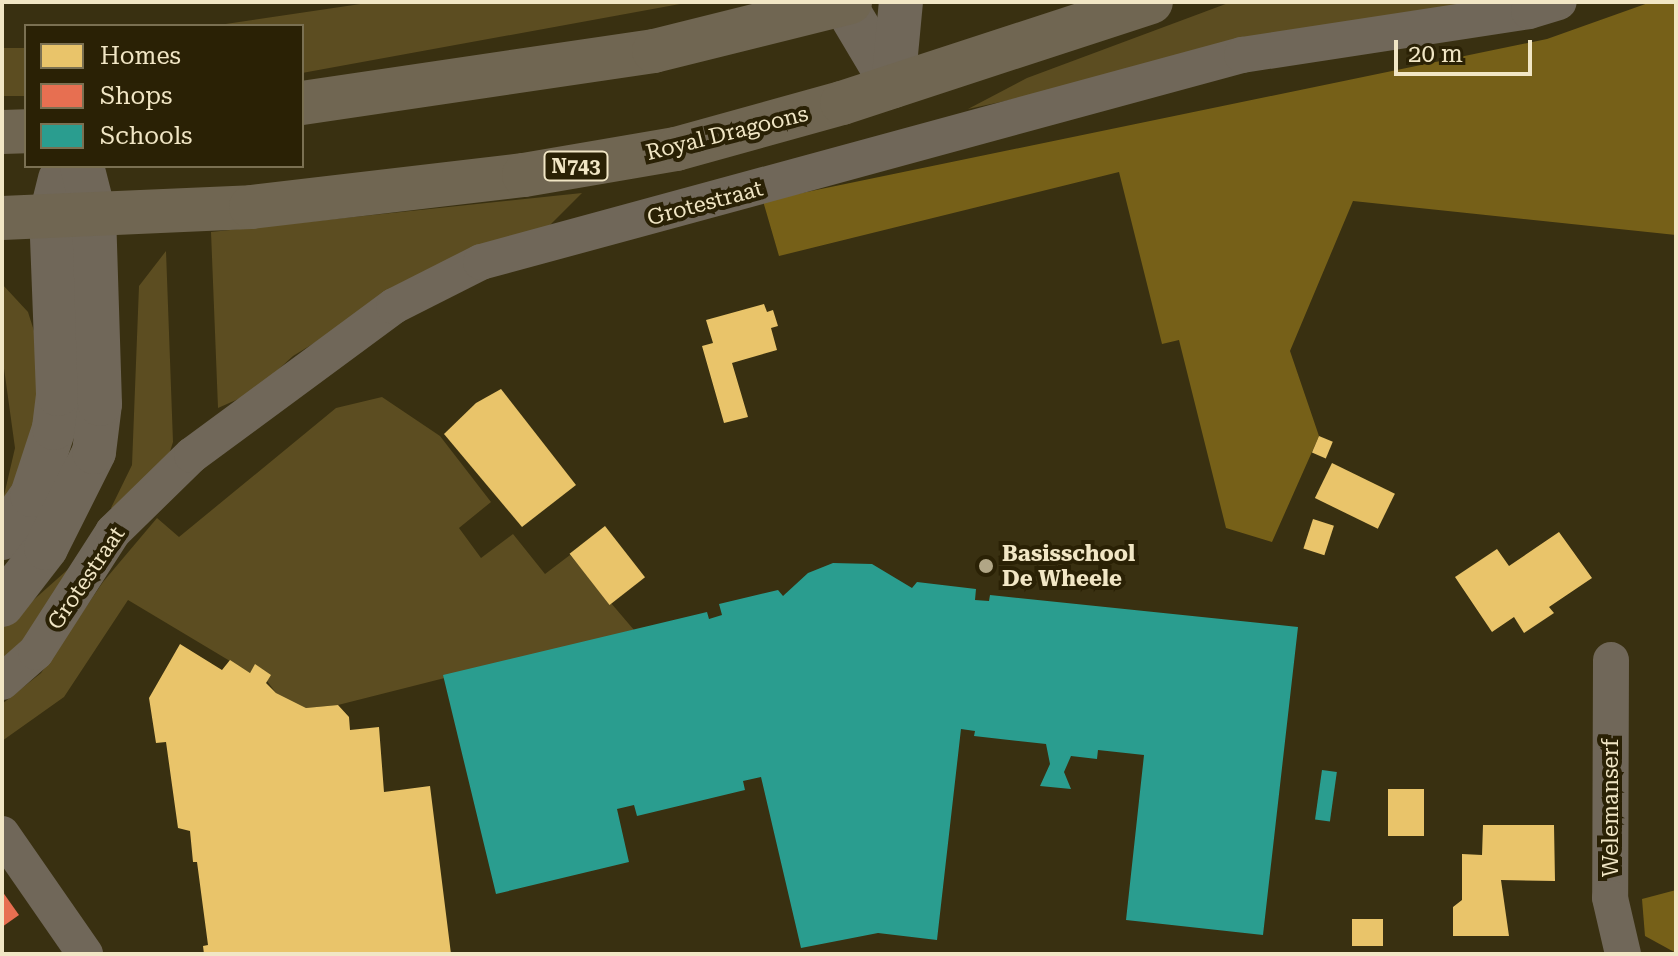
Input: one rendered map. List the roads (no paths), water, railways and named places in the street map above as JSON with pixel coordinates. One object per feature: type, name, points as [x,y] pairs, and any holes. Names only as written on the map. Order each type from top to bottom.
[{"type":"main road","points":[[304,103],[654,51],[764,14],[846,2]]},
{"type":"main road","name":"Royal Dragoons","points":[[2,218],[251,207],[524,175],[676,149],[893,86],[1151,2]]},
{"type":"main road","points":[[2,132],[24,131]]},
{"type":"street","points":[[846,2],[893,86]]},
{"type":"street","points":[[893,86],[901,2]]},
{"type":"street","name":"Grotestraat","points":[[2,682],[36,652],[113,532],[192,455],[394,306],[481,262],[1242,55],[1529,11],[1559,2]]},
{"type":"street","points":[[2,538],[32,495],[54,428],[58,394],[51,215],[63,168]]},
{"type":"street","points":[[2,605],[46,548],[94,452],[100,404],[94,213],[83,168]]},
{"type":"street","name":"Welemanserf","points":[[1611,660],[1610,898],[1623,954]]},
{"type":"street","points":[[2,834],[85,954]]},
{"type":"place","name":"Basisschool De Wheele","points":[[986,566]]}]
